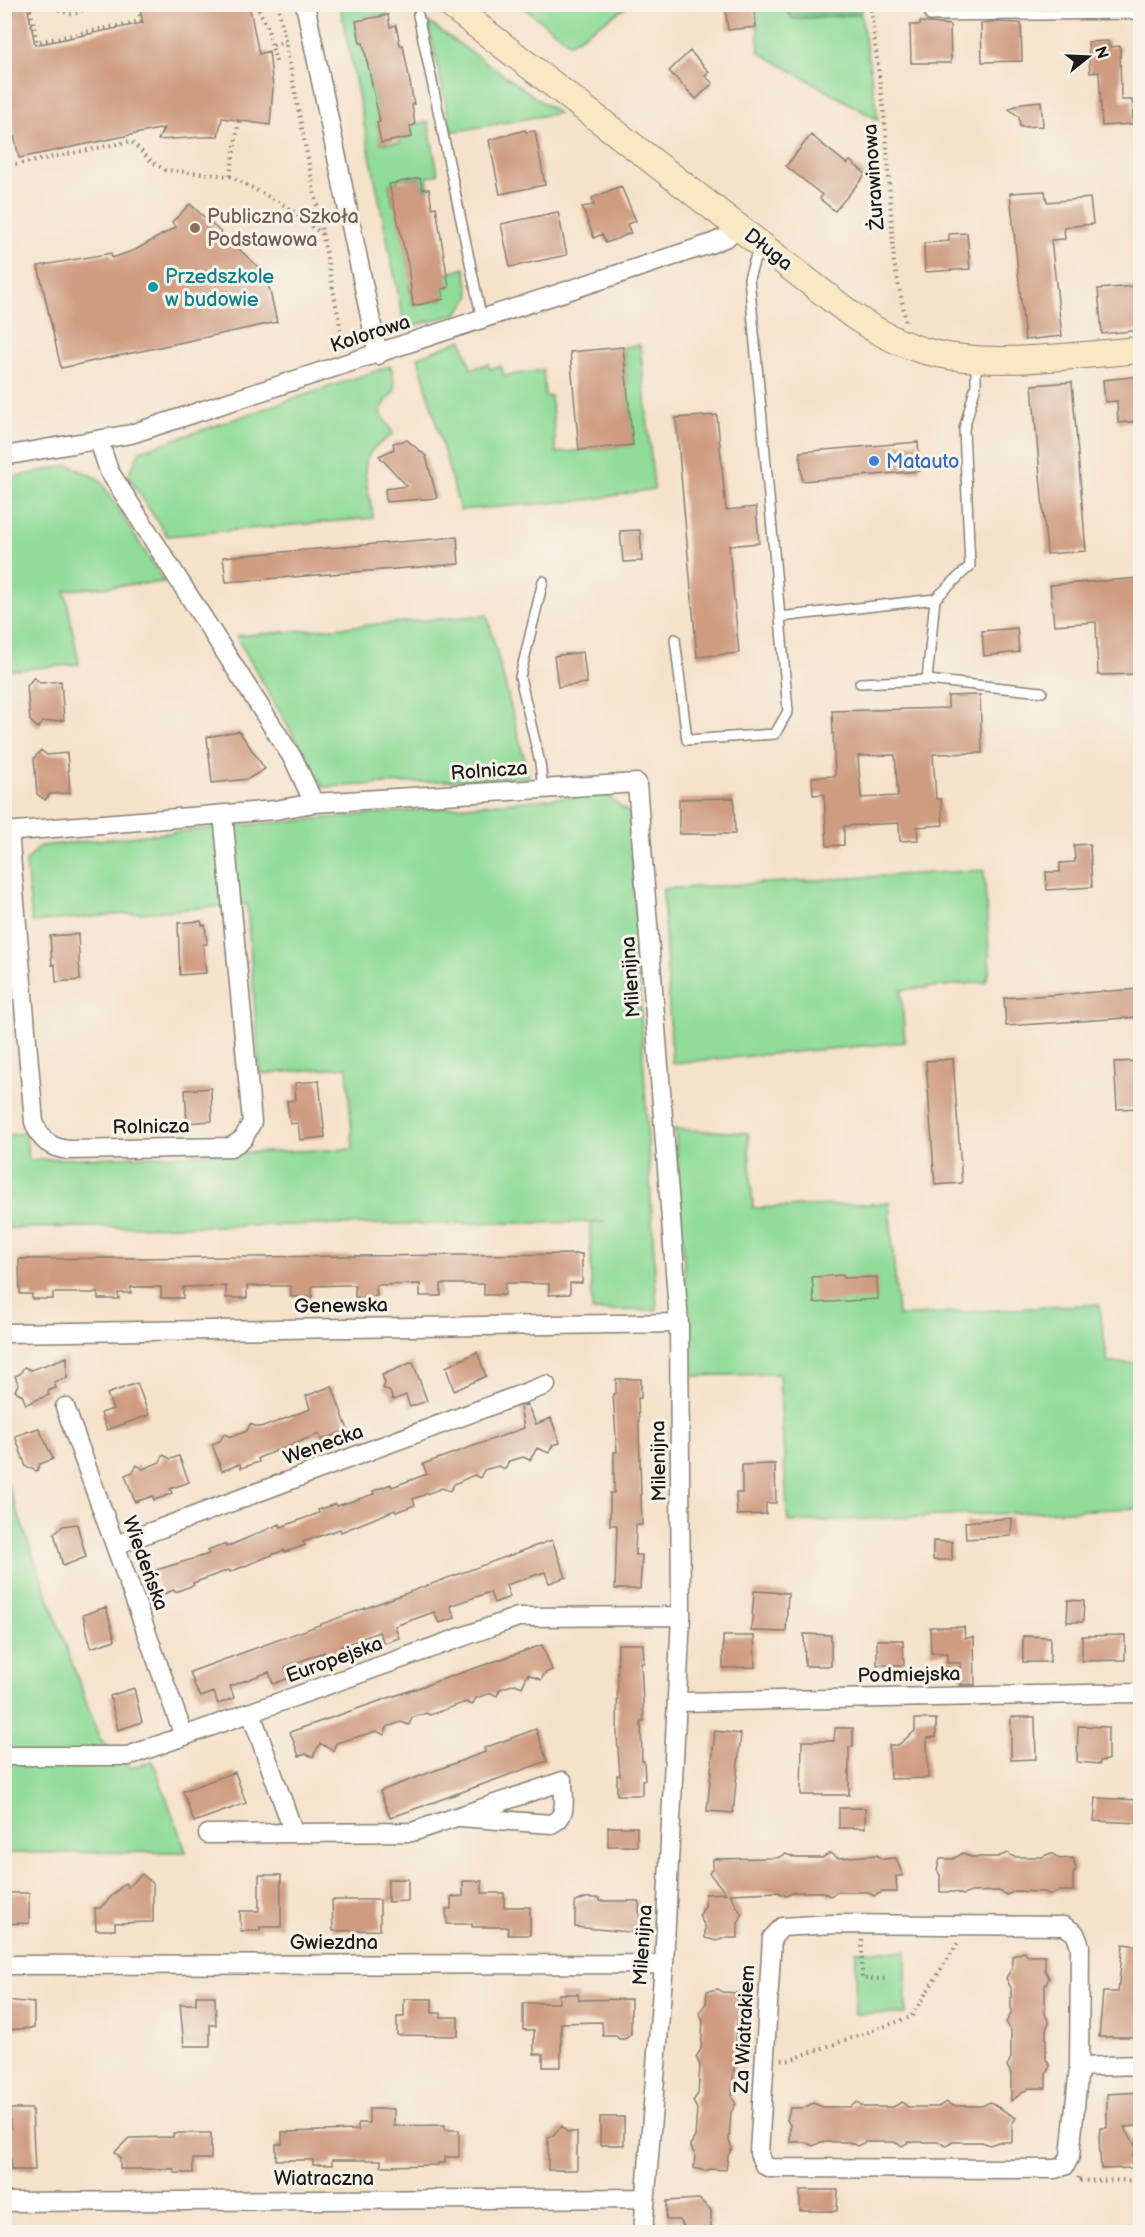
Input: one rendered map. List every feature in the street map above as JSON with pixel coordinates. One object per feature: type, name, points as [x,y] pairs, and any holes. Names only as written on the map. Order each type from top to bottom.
[{"type":"street","points":[[305,4],[378,355]]},
{"type":"street","name":"Długa","points":[[449,4],[870,328],[909,346],[939,354],[976,358],[1140,350]]},
{"type":"street","name":"Kolorowa","points":[[4,456],[131,434],[378,355],[719,241],[730,235],[738,225]]},
{"type":"street","points":[[99,441],[109,471],[294,760],[314,804]]},
{"type":"street","name":"Milenijna","points":[[543,789],[637,783],[679,1323],[681,1616],[678,1702],[664,1964],[643,2232]]},
{"type":"street","name":"Rolnicza","points":[[223,814],[252,1122],[243,1139],[231,1147],[68,1150],[54,1148],[40,1138],[34,1122],[7,832],[314,804],[543,789]]},
{"type":"street","name":"Genewska","points":[[4,1333],[679,1323]]},
{"type":"street","name":"Wenecka","points":[[116,1545],[546,1385]]},
{"type":"street","name":"Wiedeńska","points":[[64,1407],[184,1736]]},
{"type":"street","name":"Europejska","points":[[4,1756],[128,1756],[518,1617],[681,1616]]},
{"type":"street","name":"Podmiejska","points":[[678,1702],[1140,1694]]},
{"type":"street","points":[[251,1713],[294,1833]]},
{"type":"street","points":[[208,1833],[412,1832],[563,1781],[563,1816],[559,1821],[551,1824],[460,1817]]},
{"type":"street","name":"Za Wiatrakiem","points":[[862,1924],[1064,1926],[1075,1933],[1080,1946],[1079,2067],[1070,2156],[1065,2166],[1055,2169],[770,2168],[764,2165],[759,2153],[772,1938],[775,1931],[782,1927],[862,1924]]},
{"type":"street","name":"Gwiezdna","points":[[4,1965],[664,1964]]},
{"type":"street","points":[[1079,2067],[1140,2065]]},
{"type":"street","name":"Wiatraczna","points":[[4,2202],[645,2198]]},
{"type":"lane","points":[[930,16],[1140,14]]},
{"type":"lane","points":[[418,15],[482,320]]},
{"type":"lane","points":[[675,639],[687,740],[775,734],[788,711],[749,278],[760,242]]},
{"type":"lane","points":[[780,617],[935,599],[970,566],[964,429],[976,385],[976,358]]},
{"type":"lane","points":[[543,581],[520,677],[540,763],[543,789]]},
{"type":"lane","points":[[927,680],[935,599]]},
{"type":"lane","points":[[860,683],[927,680],[1042,692]]},
{"type":"path","points":[[94,4],[71,15],[64,14],[49,5],[30,6],[37,42],[141,21],[137,4]]},
{"type":"path","points":[[256,4],[273,45],[277,66]]},
{"type":"path","points":[[278,4],[348,364]]},
{"type":"path","name":"Żurawinowa","points":[[870,4],[886,130],[894,262],[903,301],[909,346]]},
{"type":"path","points":[[273,45],[285,42]]},
{"type":"path","points":[[230,176],[239,120]]},
{"type":"path","points":[[4,164],[10,166],[131,141],[152,162],[165,170],[230,176],[286,206],[322,234]]},
{"type":"path","points":[[862,1924],[862,1979],[885,1979]]},
{"type":"path","points":[[766,2059],[789,2060],[911,2018],[963,1935]]},
{"type":"path","points":[[1080,2170],[1078,2181],[1140,2180]]},
{"type":"green space","points":[[340,5],[385,5],[388,15],[365,16],[365,20],[356,22],[360,43],[363,43],[380,122],[377,123],[381,143],[400,143],[400,139],[412,137],[410,126],[428,122],[438,174],[427,177],[429,188],[422,189],[420,178],[397,179],[398,182],[389,184],[393,205],[396,205],[412,284],[409,285],[413,306],[444,299],[442,289],[449,287],[443,275],[465,268],[470,297],[456,314],[405,328]]},
{"type":"green space","points":[[520,5],[630,5],[570,43]]},
{"type":"green space","points":[[756,5],[782,5],[793,19],[861,14],[878,120],[759,52]]},
{"type":"green space","points":[[782,5],[864,5],[861,14],[793,19]]},
{"type":"green space","points":[[428,22],[558,113],[452,132]]},
{"type":"green space","points":[[462,340],[471,369],[488,364],[490,369],[501,366],[504,376],[543,370],[545,397],[551,396],[556,453],[633,445],[623,347],[640,345],[654,489],[588,500],[460,510],[418,357]]},
{"type":"green space","points":[[391,366],[395,390],[383,406],[381,414],[393,434],[373,449],[366,464],[366,482],[373,518],[167,536],[128,476],[140,451]]},
{"type":"green space","points":[[69,465],[99,479],[164,582],[65,590],[79,664],[5,671],[5,479]]},
{"type":"green space","points":[[487,615],[529,777],[323,787],[236,636]]},
{"type":"green space","points":[[605,794],[630,814],[657,1310],[592,1311],[590,1223],[605,1222],[5,1228],[5,1135],[26,1133],[28,1160],[353,1149],[347,1067],[260,1074],[247,904],[32,922],[26,862],[40,846],[236,826]]},
{"type":"green space","points":[[984,870],[990,971],[985,982],[901,990],[905,1042],[672,1063],[663,889]]},
{"type":"green space","points":[[675,1129],[748,1133],[753,1208],[889,1203],[898,1316],[1099,1304],[1108,1363],[1140,1363],[1140,1508],[788,1522],[779,1374],[688,1376],[688,1324]]},
{"type":"green space","points":[[4,1475],[100,1740],[130,1768],[153,1761],[186,1852],[5,1853]]},
{"type":"green space","points":[[856,1951],[906,1951],[906,2014],[855,2014]]},
{"type":"building","points":[[4,4],[27,4],[35,45],[143,23],[139,4],[249,4],[259,54],[269,51],[273,88],[270,125],[222,118],[218,136],[158,140],[164,128],[19,158],[4,88]]},
{"type":"building","points":[[725,4],[754,4],[756,27],[728,30]]},
{"type":"building","points":[[388,15],[390,27],[396,25],[400,45],[403,45],[414,104],[412,104],[415,125],[410,126],[412,137],[381,143],[377,122],[380,122],[356,21]]},
{"type":"building","points":[[920,22],[950,25],[951,63],[911,63],[910,25],[920,25]]},
{"type":"building","points":[[1021,23],[1022,61],[982,62],[981,24]]},
{"type":"building","points":[[1108,41],[1109,47],[1120,46],[1121,100],[1132,100],[1133,124],[1102,126],[1099,72],[1090,73],[1088,42]]},
{"type":"building","points":[[690,51],[709,72],[705,76],[713,83],[696,99],[669,71]]},
{"type":"building","points":[[1041,101],[1043,126],[1020,127],[1019,117],[1009,109],[1022,103]]},
{"type":"building","points":[[525,130],[526,132],[535,131],[545,185],[500,194],[489,140]]},
{"type":"building","points":[[811,135],[847,164],[850,161],[866,174],[835,211],[820,199],[822,195],[786,166]]},
{"type":"building","points":[[420,178],[422,189],[429,189],[432,208],[436,207],[449,287],[442,289],[444,299],[413,306],[408,265],[389,184]]},
{"type":"building","points":[[621,186],[636,221],[627,224],[631,233],[606,243],[602,234],[594,238],[582,207],[594,205],[592,198]]},
{"type":"building","points":[[1045,191],[1047,202],[1090,198],[1093,224],[1064,227],[1065,239],[1051,240],[1062,336],[1025,340],[1010,193]]},
{"type":"building","name":"Przedszkole w budowie","points":[[190,204],[266,274],[277,322],[61,368],[38,266],[111,253],[112,258],[135,250],[176,227],[172,222]]},
{"type":"building","points":[[558,212],[567,255],[510,267],[501,224]]},
{"type":"building","points":[[967,233],[970,269],[925,272],[924,243],[949,241],[949,234]]},
{"type":"building","points":[[1135,286],[1136,300],[1140,300],[1140,330],[1102,334],[1098,289]]},
{"type":"building","points":[[623,347],[633,445],[579,450],[570,352]]},
{"type":"building","points":[[1140,376],[1140,421],[1118,423],[1117,401],[1105,402],[1103,380]]},
{"type":"building","points":[[1072,382],[1086,551],[1047,554],[1032,385]]},
{"type":"building","points":[[717,415],[726,510],[756,507],[759,543],[729,546],[739,653],[697,657],[676,418]]},
{"type":"building","points":[[407,440],[426,456],[437,498],[386,502],[385,489],[407,486],[379,456],[394,449],[393,443]]},
{"type":"building","points":[[918,442],[920,471],[802,481],[800,452]]},
{"type":"building","points":[[640,530],[642,561],[623,562],[620,531]]},
{"type":"building","points":[[457,537],[459,564],[226,582],[223,557]]},
{"type":"building","points":[[1140,578],[1140,674],[1098,675],[1096,622],[1054,625],[1050,585]]},
{"type":"building","points":[[1017,628],[1019,652],[984,656],[982,631]]},
{"type":"building","points":[[583,652],[587,683],[558,687],[554,656]]},
{"type":"building","points":[[34,677],[40,683],[61,681],[64,720],[43,722],[38,728],[30,721],[27,686]]},
{"type":"building","points":[[980,695],[982,753],[933,754],[936,799],[941,799],[943,825],[917,827],[918,840],[900,841],[899,823],[844,826],[844,845],[827,846],[824,794],[813,795],[812,777],[835,776],[832,711],[948,708],[948,696]],"holes":[[[895,755],[898,796],[861,798],[858,756]]]},
{"type":"building","points":[[239,731],[265,769],[248,779],[212,783],[207,737]]},
{"type":"building","points":[[41,750],[47,755],[67,753],[70,793],[50,794],[45,800],[37,794],[34,758]]},
{"type":"building","points":[[734,798],[735,834],[679,834],[679,799]]},
{"type":"building","points":[[1090,844],[1092,887],[1047,890],[1046,872],[1060,872],[1060,863],[1075,862],[1074,845]]},
{"type":"building","points":[[201,921],[202,925],[205,925],[207,944],[203,944],[206,973],[180,975],[178,923]]},
{"type":"building","points":[[78,934],[80,980],[56,982],[50,936]]},
{"type":"building","points":[[1140,989],[1140,1017],[1006,1026],[1004,998]]},
{"type":"building","points":[[953,1059],[962,1183],[935,1185],[926,1061]]},
{"type":"building","points":[[1140,1061],[1140,1108],[1117,1109],[1114,1062]]},
{"type":"building","points":[[319,1081],[325,1137],[300,1140],[298,1123],[290,1124],[287,1101],[296,1100],[295,1083]]},
{"type":"building","points":[[211,1088],[212,1121],[187,1123],[185,1090]]},
{"type":"building","points":[[582,1254],[582,1283],[570,1283],[570,1294],[549,1295],[549,1284],[505,1283],[505,1295],[484,1295],[484,1284],[441,1284],[441,1296],[420,1296],[420,1284],[376,1285],[377,1296],[366,1297],[355,1297],[355,1285],[312,1286],[312,1297],[291,1297],[291,1286],[247,1286],[247,1298],[226,1298],[226,1286],[183,1287],[183,1298],[161,1298],[161,1287],[131,1287],[131,1293],[118,1293],[119,1299],[98,1299],[98,1293],[53,1293],[53,1299],[32,1299],[32,1294],[20,1294],[19,1259]]},
{"type":"building","points":[[843,1275],[843,1278],[877,1277],[878,1299],[814,1303],[812,1277]]},
{"type":"building","points":[[477,1352],[486,1376],[454,1391],[446,1367]]},
{"type":"building","points":[[67,1357],[67,1378],[54,1382],[56,1388],[48,1391],[49,1395],[26,1404],[22,1395],[15,1391],[18,1384],[15,1376],[20,1374],[24,1367],[31,1370]]},
{"type":"building","points":[[413,1362],[427,1401],[410,1407],[406,1395],[393,1400],[390,1392],[383,1388],[385,1384],[382,1375]]},
{"type":"building","points":[[616,1379],[641,1379],[641,1398],[638,1398],[642,1525],[636,1525],[635,1555],[642,1555],[640,1589],[615,1589],[617,1525],[610,1525],[610,1493],[614,1493],[614,1452],[617,1452],[613,1394],[616,1393]]},
{"type":"building","points":[[137,1383],[149,1415],[107,1430],[101,1413],[113,1409],[107,1394]]},
{"type":"building","points":[[332,1386],[348,1430],[321,1440],[319,1434],[258,1458],[259,1462],[241,1468],[240,1464],[222,1471],[212,1444],[220,1441],[224,1434],[231,1437],[247,1431],[250,1424],[258,1427],[266,1426],[310,1409],[306,1396]]},
{"type":"building","points":[[527,1404],[536,1424],[551,1418],[560,1443],[553,1445],[549,1453],[537,1448],[530,1460],[523,1457],[509,1461],[505,1469],[498,1466],[484,1470],[480,1478],[474,1475],[454,1484],[450,1491],[442,1488],[413,1499],[415,1505],[396,1512],[395,1510],[341,1532],[340,1529],[303,1542],[305,1545],[285,1552],[284,1550],[230,1572],[229,1570],[175,1592],[174,1590],[161,1595],[153,1571],[209,1554],[207,1551],[226,1544],[226,1547],[280,1524],[281,1527],[319,1513],[318,1510],[374,1494],[373,1491],[391,1484],[392,1487],[427,1474],[423,1464],[524,1428],[520,1407]]},
{"type":"building","points":[[39,1428],[53,1459],[40,1464],[37,1471],[26,1467],[15,1436]]},
{"type":"building","points":[[163,1455],[171,1459],[179,1456],[189,1482],[170,1489],[172,1493],[163,1497],[154,1500],[153,1496],[135,1502],[125,1475],[133,1472],[137,1465],[143,1469],[160,1462]]},
{"type":"building","points":[[775,1464],[776,1503],[766,1503],[766,1514],[737,1515],[736,1493],[742,1493],[742,1465]]},
{"type":"building","points":[[1012,1518],[1011,1536],[966,1539],[965,1522]]},
{"type":"building","points":[[77,1524],[86,1557],[63,1566],[54,1533],[63,1526]]},
{"type":"building","points":[[552,1540],[566,1577],[549,1583],[545,1572],[506,1585],[510,1597],[494,1603],[490,1592],[450,1606],[455,1618],[439,1623],[434,1612],[395,1626],[399,1638],[384,1643],[379,1632],[340,1647],[344,1658],[328,1664],[324,1652],[285,1667],[289,1678],[273,1684],[269,1672],[230,1686],[234,1698],[218,1704],[214,1692],[201,1697],[196,1689],[190,1672]]},
{"type":"building","points":[[933,1541],[952,1542],[952,1560],[933,1560]]},
{"type":"building","points":[[754,1591],[788,1593],[786,1632],[751,1631]]},
{"type":"building","points":[[1068,1600],[1084,1601],[1083,1622],[1067,1622]]},
{"type":"building","points":[[106,1607],[115,1640],[91,1648],[83,1615]]},
{"type":"building","points":[[930,1627],[964,1627],[965,1638],[974,1637],[975,1685],[961,1685],[960,1663],[947,1663],[947,1653],[931,1653]]},
{"type":"building","points":[[804,1634],[831,1635],[831,1666],[805,1666]]},
{"type":"building","points":[[1125,1635],[1125,1660],[1082,1661],[1082,1636]]},
{"type":"building","points":[[723,1636],[754,1636],[755,1667],[723,1668]]},
{"type":"building","points":[[1023,1636],[1050,1637],[1050,1662],[1023,1662]]},
{"type":"building","points":[[877,1640],[903,1640],[904,1665],[877,1665]]},
{"type":"building","points":[[618,1644],[643,1644],[644,1663],[641,1663],[644,1721],[641,1721],[645,1780],[642,1780],[642,1795],[617,1795],[617,1775],[620,1775],[617,1737]]},
{"type":"building","points":[[542,1645],[552,1670],[545,1673],[541,1680],[528,1674],[522,1687],[515,1684],[500,1689],[497,1696],[491,1693],[476,1698],[472,1705],[466,1702],[430,1715],[426,1713],[412,1718],[409,1725],[401,1722],[387,1727],[384,1735],[377,1731],[336,1743],[333,1751],[320,1743],[313,1757],[306,1754],[299,1756],[290,1732]]},
{"type":"building","points":[[134,1688],[142,1722],[118,1730],[110,1696]]},
{"type":"building","points":[[1011,1717],[1035,1717],[1036,1759],[1011,1760]]},
{"type":"building","points":[[915,1719],[936,1719],[936,1737],[927,1738],[928,1778],[890,1779],[889,1745],[898,1745],[915,1731]]},
{"type":"building","points":[[1078,1726],[1108,1727],[1108,1760],[1100,1761],[1100,1764],[1077,1762]]},
{"type":"building","points":[[835,1728],[853,1728],[853,1747],[849,1747],[849,1795],[801,1795],[802,1741],[834,1741]]},
{"type":"building","points":[[536,1729],[547,1761],[390,1818],[380,1791],[485,1752],[484,1748]]},
{"type":"building","points":[[715,1731],[741,1734],[733,1813],[707,1811]]},
{"type":"building","points":[[235,1772],[246,1803],[194,1822],[183,1791]]},
{"type":"building","points":[[1096,1798],[1140,1800],[1140,1823],[1094,1821]]},
{"type":"building","points":[[839,1808],[865,1808],[865,1828],[839,1828]]},
{"type":"building","points":[[608,1827],[637,1827],[637,1846],[608,1846]]},
{"type":"building","points":[[830,1853],[838,1858],[877,1855],[882,1859],[896,1858],[903,1876],[896,1876],[897,1892],[882,1892],[874,1896],[868,1892],[837,1892],[830,1896],[823,1892],[794,1892],[786,1896],[778,1892],[730,1894],[742,1915],[738,1923],[738,1938],[721,1938],[717,1941],[705,1938],[705,1926],[699,1916],[705,1906],[705,1894],[726,1893],[709,1873],[713,1868],[713,1859],[777,1858],[786,1854],[796,1858],[822,1858]]},
{"type":"building","points":[[963,1853],[971,1857],[998,1857],[1007,1853],[1014,1857],[1042,1857],[1051,1853],[1060,1859],[1073,1858],[1076,1870],[1073,1874],[1073,1891],[1058,1891],[1051,1895],[1044,1892],[1015,1891],[1007,1895],[999,1891],[971,1892],[963,1895],[955,1892],[940,1892],[940,1875],[937,1870],[940,1859],[953,1859]]},
{"type":"building","points":[[142,1874],[153,1884],[153,1922],[115,1923],[115,1930],[96,1930],[95,1908],[100,1908],[125,1883],[128,1887]]},
{"type":"building","points":[[259,1875],[281,1875],[281,1927],[260,1927],[260,1931],[241,1931],[240,1911],[259,1911]]},
{"type":"building","points":[[388,1879],[408,1879],[408,1901],[388,1902]]},
{"type":"building","points":[[463,1881],[482,1881],[482,1893],[504,1893],[504,1907],[530,1907],[530,1935],[508,1935],[508,1927],[447,1924],[446,1909],[451,1909],[451,1897],[463,1896]]},
{"type":"building","points":[[4,1893],[29,1893],[29,1923],[4,1924]]},
{"type":"building","points":[[586,1898],[600,1898],[600,1901],[639,1901],[640,1933],[575,1927],[575,1902]]},
{"type":"building","points":[[332,1900],[380,1900],[380,1930],[333,1931]]},
{"type":"building","points":[[1123,1944],[1140,1946],[1140,2037],[1099,2037],[1103,1992],[1118,1992]]},
{"type":"building","points":[[1024,1952],[1028,1956],[1045,1956],[1045,1970],[1049,1978],[1045,1986],[1045,2014],[1049,2022],[1046,2029],[1046,2059],[1050,2066],[1046,2074],[1046,2088],[1029,2088],[1011,2101],[1011,2074],[1007,2066],[1011,2058],[1011,2031],[1006,2022],[1011,2014],[1011,1988],[1006,1978],[1012,1968],[1012,1956]]},
{"type":"building","points":[[718,1989],[722,1992],[739,1993],[738,2008],[742,2016],[737,2023],[735,2053],[739,2060],[734,2067],[732,2097],[736,2104],[731,2112],[729,2141],[732,2148],[726,2170],[705,2171],[694,2168],[695,2155],[690,2145],[695,2137],[697,2109],[693,2101],[698,2094],[700,2065],[696,2057],[701,2049],[703,2021],[699,2013],[706,2003],[707,1991]]},
{"type":"building","points":[[559,1994],[578,1994],[579,2000],[631,1999],[631,2034],[625,2039],[603,2036],[602,2022],[561,2023],[561,2067],[543,2067],[543,2054],[534,2054],[534,2030],[523,2030],[523,2003],[559,2003]]},
{"type":"building","points":[[196,1996],[215,1996],[216,2025],[210,2025],[210,2046],[184,2046],[180,2004],[196,2004]]},
{"type":"building","points":[[404,1999],[432,1999],[432,2013],[441,2013],[441,2017],[458,2017],[458,2036],[397,2035],[397,2017],[404,2017]]},
{"type":"building","points":[[4,2000],[34,2003],[34,2028],[4,2030]]},
{"type":"building","points":[[1140,2092],[1140,2126],[1124,2127],[1137,2148],[1133,2154],[1134,2168],[1101,2169],[1099,2139],[1100,2128],[1107,2128],[1107,2094]]},
{"type":"building","points":[[857,2102],[864,2107],[893,2107],[902,2102],[908,2107],[938,2107],[946,2102],[953,2106],[982,2106],[990,2102],[1016,2118],[1012,2124],[1012,2142],[998,2142],[990,2145],[982,2142],[953,2142],[946,2146],[939,2142],[909,2142],[902,2146],[894,2142],[865,2142],[857,2146],[849,2142],[821,2142],[813,2146],[805,2142],[790,2142],[790,2125],[787,2120],[790,2108],[803,2108],[813,2103],[823,2107],[850,2107]]},
{"type":"building","points":[[10,2109],[32,2109],[35,2170],[11,2170],[11,2160],[4,2160],[4,2129],[10,2129]]},
{"type":"building","points":[[369,2109],[394,2109],[394,2126],[445,2125],[445,2130],[459,2130],[459,2157],[445,2157],[445,2163],[438,2163],[438,2165],[381,2166],[381,2160],[332,2160],[332,2165],[313,2165],[313,2160],[276,2160],[276,2144],[282,2144],[282,2132],[358,2130],[358,2123],[369,2123]]},
{"type":"building","points":[[600,2117],[624,2117],[624,2145],[600,2145]]},
{"type":"building","points":[[562,2126],[567,2132],[577,2132],[577,2170],[548,2170],[548,2137]]},
{"type":"building","points":[[173,2133],[211,2133],[211,2159],[193,2159],[193,2173],[174,2173],[174,2169],[120,2169],[120,2157],[115,2152],[129,2138],[173,2137]]},
{"type":"building","points":[[800,2190],[838,2190],[837,2211],[800,2211]]},
{"type":"building","points":[[699,2199],[711,2210],[711,2232],[687,2232],[680,2220],[666,2220],[667,2201]]},
{"type":"place","name":"Publiczna Szkoła Podstawowa","points":[[195,228]]},
{"type":"place","name":"Przedszkole w budowie","points":[[153,287]]},
{"type":"place","name":"Matauto","points":[[874,461]]}]
